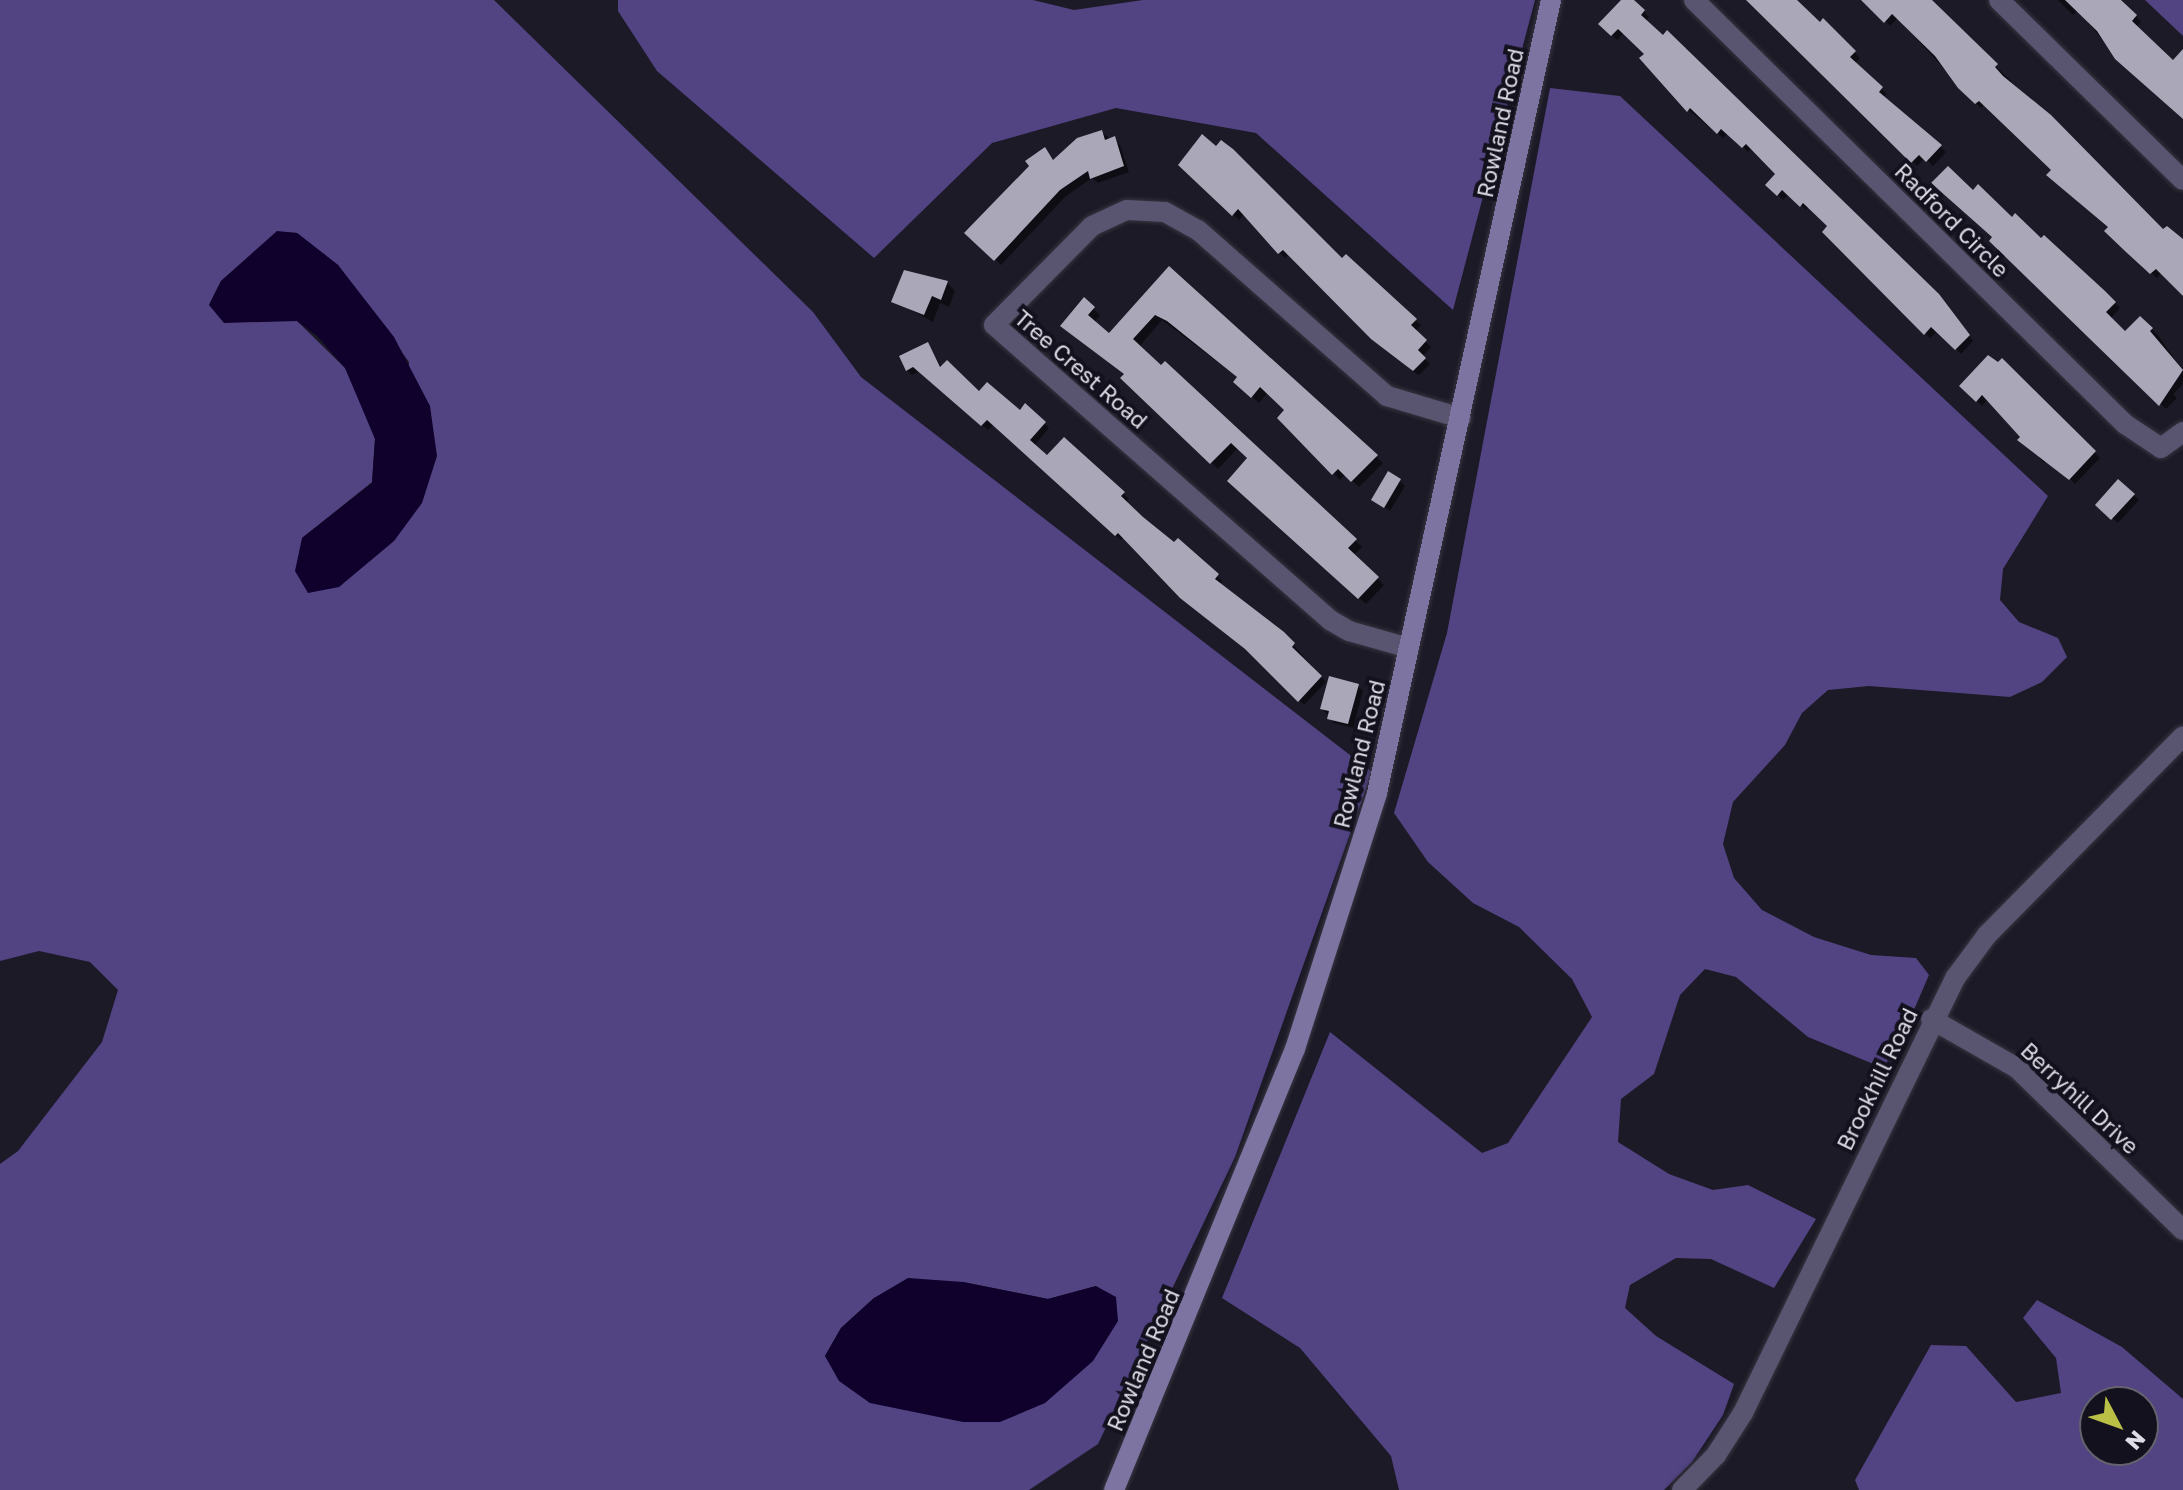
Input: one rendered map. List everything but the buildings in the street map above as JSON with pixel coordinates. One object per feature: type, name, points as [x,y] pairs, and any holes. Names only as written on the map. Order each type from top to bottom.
[{"type":"street","name":"Rowland Road","points":[[1114,1490],[1295,1049],[1377,793],[1551,0]]},
{"type":"street","name":"Radford Circle","points":[[1694,0],[2125,424],[2161,448],[2183,432]]},
{"type":"street","points":[[1999,0],[2183,180]]},
{"type":"street","name":"Tree Crest Road","points":[[1409,648],[1349,631],[1330,620],[994,325],[1092,226],[1127,210],[1165,212],[1198,230],[1387,396],[1461,418]]},
{"type":"street","name":"Brookhill Road","points":[[1682,1490],[1716,1455],[1743,1413],[1931,1019],[1987,935],[2181,741]]},
{"type":"street","name":"Berryhill Drive","points":[[1931,1019],[2017,1068],[2183,1230]]},
{"type":"shaded area","points":[[0,0],[494,0],[813,312],[861,377],[1372,772],[1235,1157],[1098,1444],[1029,1490],[0,1490],[0,1164],[18,1151],[102,1042],[118,990],[90,962],[39,951],[0,961]],"holes":[[[277,232],[297,233],[338,265],[409,362],[394,541],[302,538],[372,482],[375,439],[363,403],[345,368],[297,321],[270,321],[209,305],[221,281]],[[963,1282],[1048,1299],[1096,1286],[870,1403],[825,1356],[841,1328],[874,1298]]]},
{"type":"shaded area","points":[[618,0],[1033,0],[1074,10],[1143,0],[1535,0],[1453,310],[1256,133],[1116,108],[992,143],[874,258],[657,71],[618,11]]},
{"type":"shaded area","points":[[2145,0],[2183,0],[2183,36]]},
{"type":"shaded area","points":[[1550,88],[1620,96],[2048,496],[2003,569],[2000,600],[2019,622],[2058,638],[2067,657],[2042,682],[2010,697],[1869,686],[1828,690],[1802,713],[1785,745],[1733,802],[1723,844],[1734,878],[1762,910],[1814,937],[1871,955],[1916,958],[1929,975],[1888,1070],[1808,1037],[1736,977],[1705,969],[1680,995],[1654,1074],[1621,1099],[1618,1142],[1669,1174],[1713,1190],[1748,1185],[1816,1219],[1774,1288],[1711,1259],[1676,1258],[1630,1285],[1625,1308],[1656,1336],[1734,1384],[1723,1415],[1692,1462],[1664,1490],[1399,1490],[1391,1456],[1300,1348],[1222,1298],[1330,1032],[1482,1153],[1508,1143],[1592,1017],[1572,979],[1519,927],[1473,903],[1428,862],[1394,813],[1447,633]]},
{"type":"shaded area","points":[[277,231],[297,233],[338,265],[394,337],[430,406],[437,456],[422,503],[394,541],[339,587],[308,593],[295,571],[302,538],[372,483],[375,439],[345,368],[317,336],[297,321],[224,323],[209,305],[221,281]]},
{"type":"shaded area","points":[[908,1278],[963,1282],[1048,1299],[1096,1286],[1116,1297],[1118,1321],[1093,1361],[1045,1403],[1000,1422],[963,1422],[870,1403],[839,1381],[825,1356],[841,1328],[874,1298]]},
{"type":"shaded area","points":[[2037,1300],[2122,1347],[2183,1399],[2183,1490],[1859,1490],[1855,1480],[1931,1345],[1966,1346],[2016,1402],[2061,1393],[2056,1358],[2023,1318]]}]
